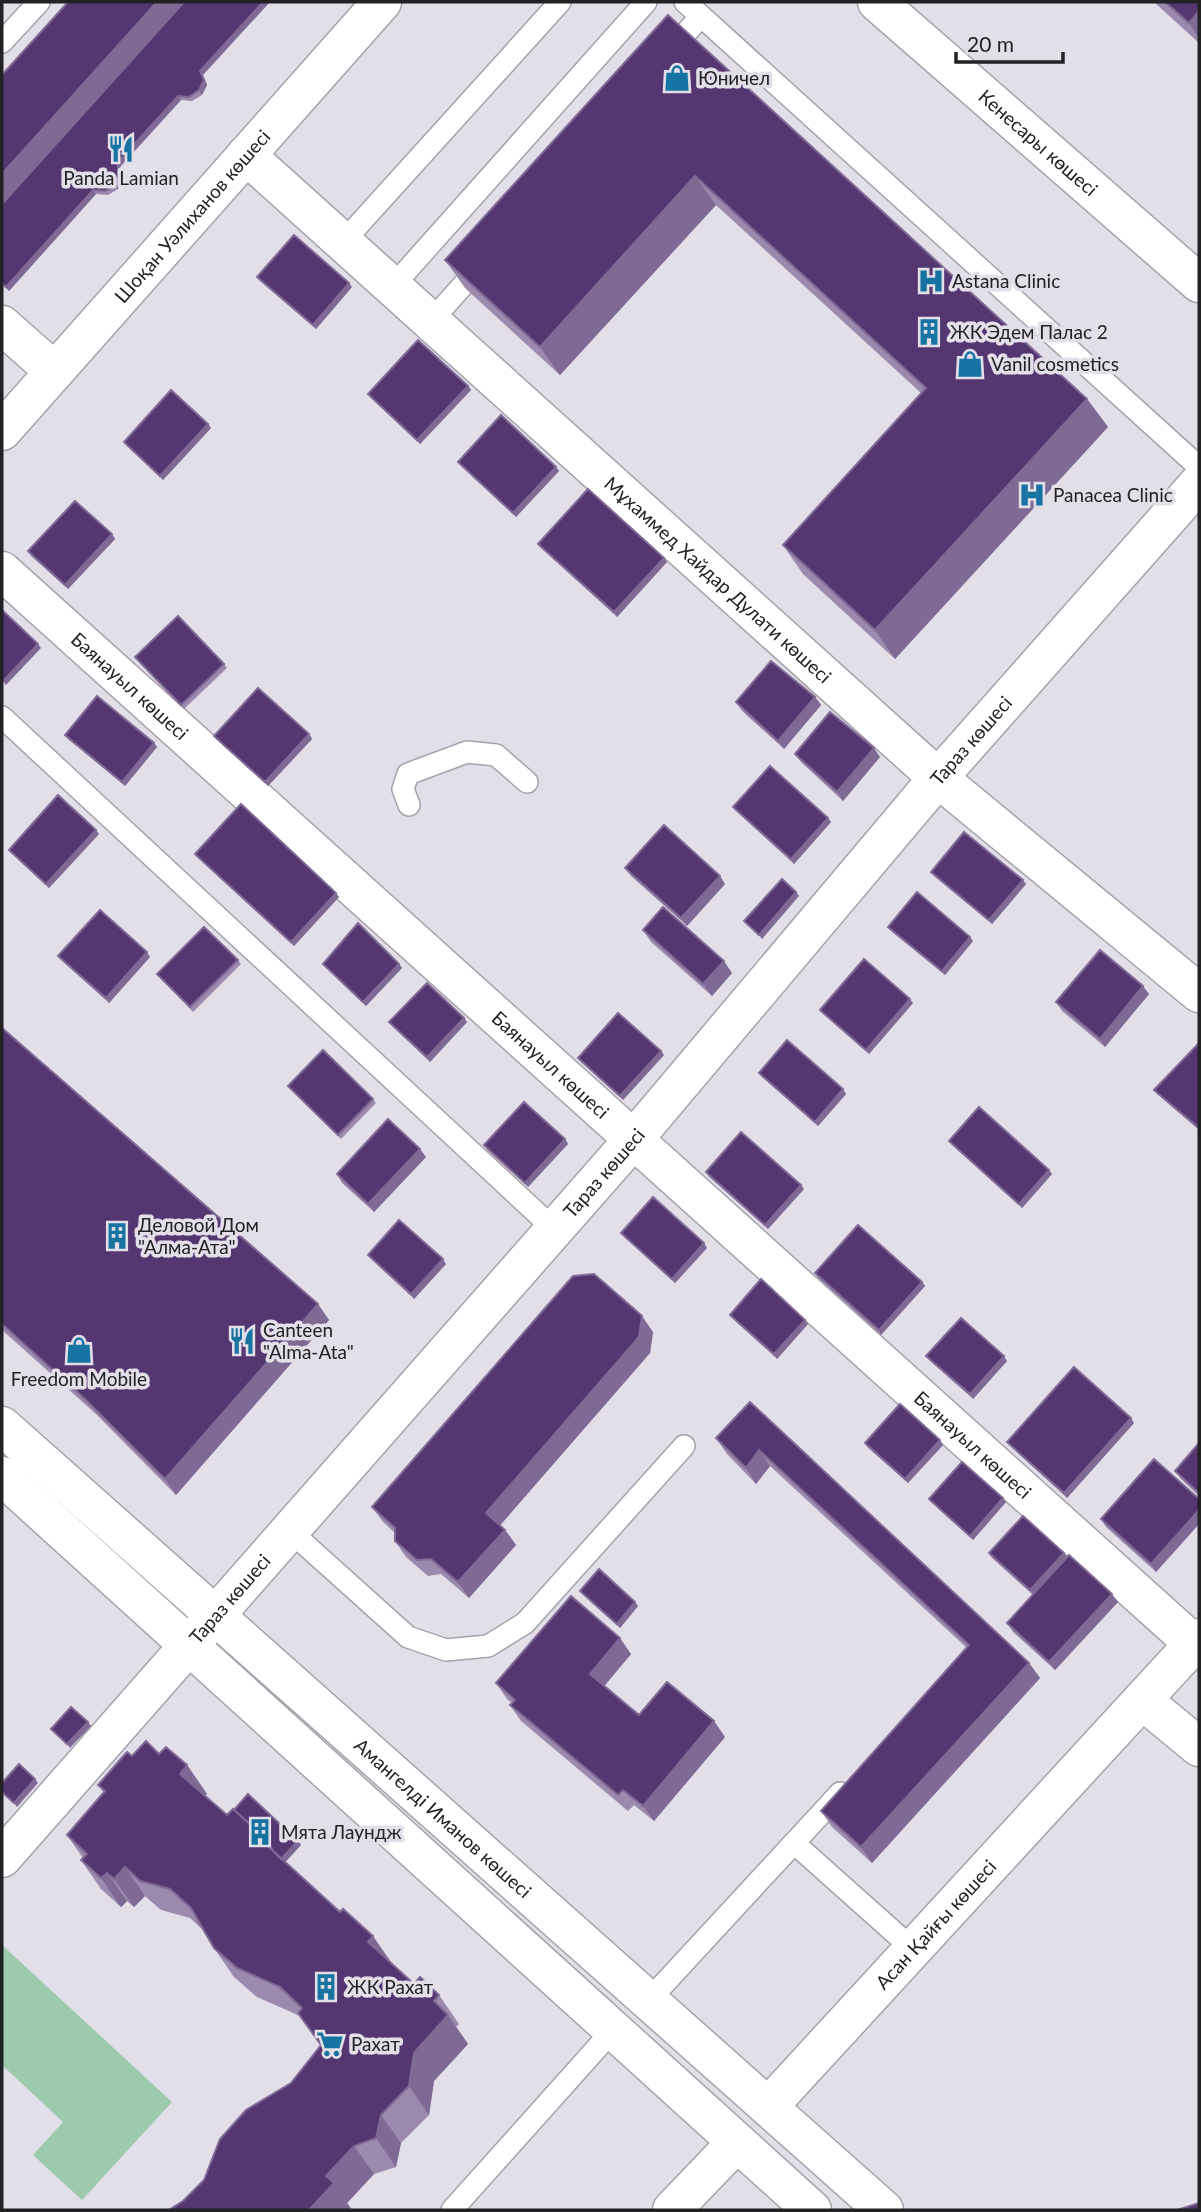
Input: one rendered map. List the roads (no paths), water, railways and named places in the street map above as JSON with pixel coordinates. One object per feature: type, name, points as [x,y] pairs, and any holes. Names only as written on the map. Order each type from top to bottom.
[{"type":"street","name":"Кенесары көшесі","points":[[877,2],[1199,282]]},
{"type":"street","name":"Шоқан Уәлиханов көшесі","points":[[2,431],[376,4]]},
{"type":"street","name":"Мұхаммед Хайдар Дулати көшесі","points":[[246,155],[938,778],[1199,993]]},
{"type":"street","points":[[2,325],[54,371]]},
{"type":"street","name":"Тараз көшесі","points":[[2,1858],[634,1140],[938,778],[1199,483]]},
{"type":"street","name":"Баянауыл көшесі","points":[[2,571],[634,1140],[1197,1641]]},
{"type":"street","name":"Амангелді Иманов көшесі","points":[[2,1426],[884,2210]]},
{"type":"street","points":[[2,1476],[812,2210]]},
{"type":"street","name":"Асан Қайғы көшесі","points":[[672,2210],[1197,1641]]},
{"type":"street","points":[[1142,1700],[1199,1747]]},
{"type":"lane","points":[[2,42],[39,2]]},
{"type":"lane","points":[[343,242],[560,2]]},
{"type":"lane","points":[[393,286],[646,2]]},
{"type":"lane","points":[[656,67],[693,9],[1199,467]]},
{"type":"lane","points":[[431,321],[494,250]]},
{"type":"lane","points":[[2,717],[554,1229]]},
{"type":"lane","points":[[409,805],[403,789],[408,774],[467,752],[496,755],[527,782]]},
{"type":"lane","points":[[290,1531],[408,1637],[446,1650],[488,1646],[525,1623],[684,1446]]},
{"type":"lane","points":[[648,2001],[859,1773]]},
{"type":"lane","points":[[794,1843],[914,1950]]},
{"type":"lane","points":[[452,2210],[614,2029]]},
{"type":"place","name":"Юничел","points":[[677,78]]},
{"type":"place","name":"Panda Lamian","points":[[121,149]]},
{"type":"place","name":"Astana Clinic","points":[[931,281]]},
{"type":"place","name":"ЖК Эдем Палас 2","points":[[929,332]]},
{"type":"place","name":"Vanil cosmetics","points":[[970,364]]},
{"type":"place","name":"Panacea Clinic","points":[[1032,495]]},
{"type":"place","name":"Деловой Дом \"Алма-Ата\"","points":[[117,1236]]},
{"type":"place","name":"Canteen \"Alma-Ata\"","points":[[242,1341]]},
{"type":"place","name":"Freedom Mobile","points":[[79,1350]]},
{"type":"place","name":"Мята Лаундж","points":[[260,1832]]},
{"type":"place","name":"ЖК Рахат","points":[[326,1987]]},
{"type":"place","name":"Рахат","points":[[330,2044]]}]
